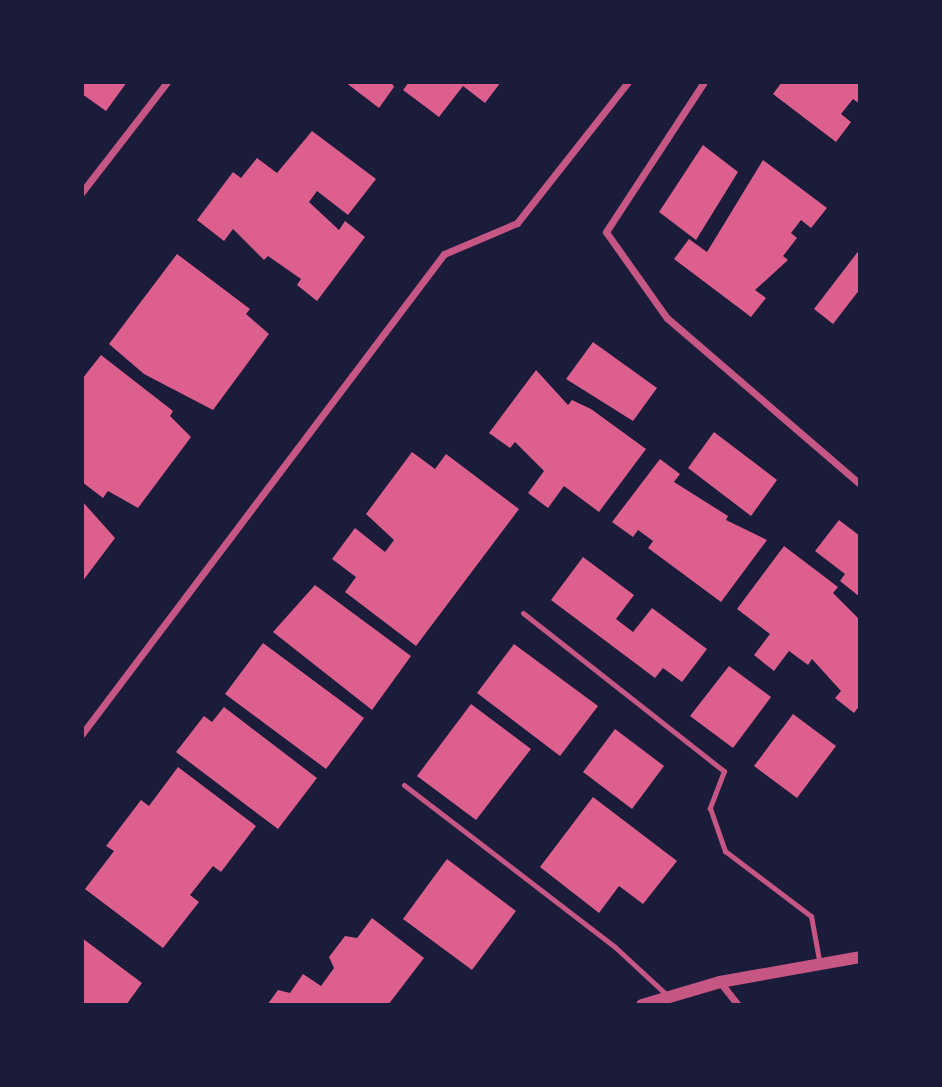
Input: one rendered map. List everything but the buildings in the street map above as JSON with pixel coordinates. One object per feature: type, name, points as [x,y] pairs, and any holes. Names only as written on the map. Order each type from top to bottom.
[{"type":"street","points":[[82,192],[167,82]]},
{"type":"street","points":[[82,734],[444,254],[517,223],[628,82]]},
{"type":"street","points":[[705,82],[606,232],[667,318],[860,484]]},
{"type":"street","points":[[642,1005],[720,982],[860,957]]},
{"type":"street","points":[[720,982],[738,1005]]},
{"type":"lane","points":[[523,613],[724,771],[710,808],[725,851],[811,916],[820,965]]},
{"type":"lane","points":[[404,785],[615,947],[668,996]]}]
